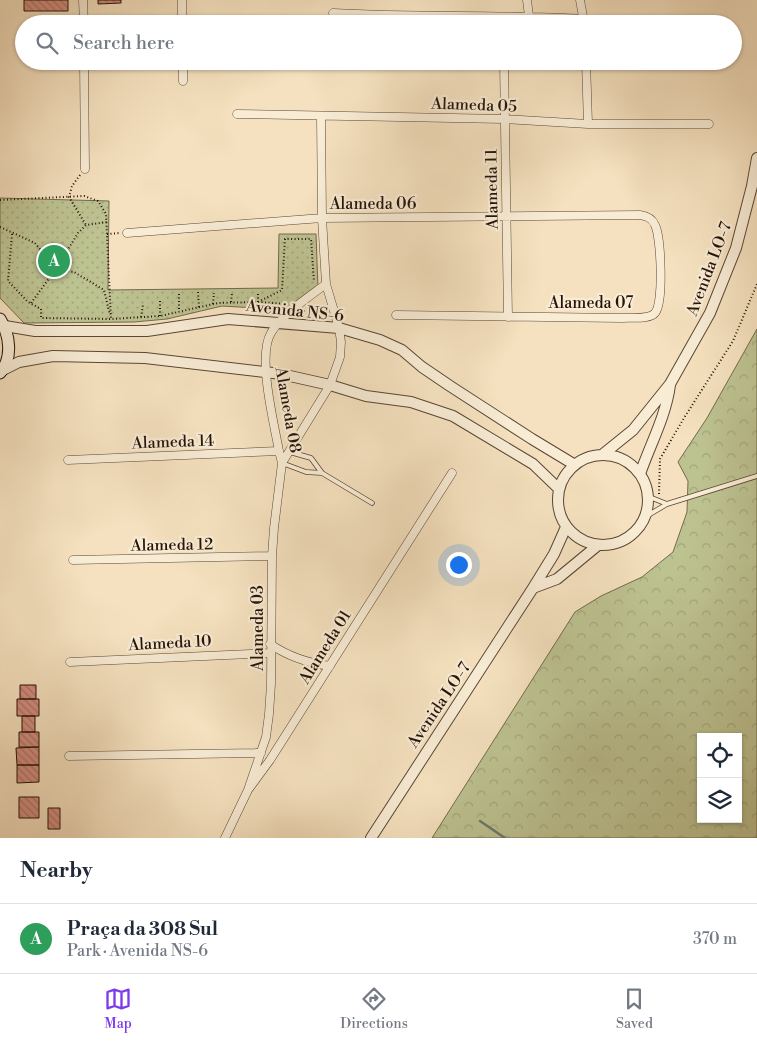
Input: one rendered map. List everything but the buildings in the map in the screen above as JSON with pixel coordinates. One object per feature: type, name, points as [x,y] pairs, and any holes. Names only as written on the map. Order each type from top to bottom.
[{"type":"main road","points":[[1,371],[8,356],[9,341],[2,323]]},
{"type":"street","points":[[84,0],[84,15]]},
{"type":"street","points":[[182,0],[182,15]]},
{"type":"street","points":[[527,0],[529,15]]},
{"type":"street","points":[[580,0],[583,15]]},
{"type":"street","points":[[333,13],[364,15]]},
{"type":"street","points":[[84,70],[85,169]]},
{"type":"street","points":[[183,70],[183,80]]},
{"type":"street","name":"Alameda 11","points":[[504,70],[508,317]]},
{"type":"street","points":[[586,70],[588,124]]},
{"type":"street","name":"Alameda 05","points":[[237,114],[504,119],[588,124],[710,124]]},
{"type":"street","name":"Alameda 08","points":[[282,463],[330,385],[340,357],[341,342],[339,328],[326,284],[322,218],[321,116]]},
{"type":"street","name":"Avenida LO-7","points":[[602,455],[633,430],[670,384],[710,313],[736,248],[757,158]]},
{"type":"street","name":"Alameda 06","points":[[127,233],[322,218],[620,216]]},
{"type":"street","name":"Alameda 07","points":[[396,315],[622,318],[655,314],[660,302],[661,291],[659,242],[655,224],[647,216],[620,216]]},
{"type":"street","name":"Alameda 08","points":[[282,463],[266,373],[267,341],[278,323],[293,307],[326,284]]},
{"type":"street","name":"Avenida NS-6","points":[[2,323],[35,331],[147,331],[218,319],[339,328],[380,340],[402,350],[422,367],[450,386],[575,465]]},
{"type":"street","points":[[1,371],[19,362],[53,356],[145,358],[281,374],[330,385],[366,396],[411,402],[453,416],[533,464],[559,488]]},
{"type":"street","name":"Avenida LO-7","points":[[640,474],[662,418],[670,384]]},
{"type":"street","name":"Alameda 14","points":[[68,460],[279,451]]},
{"type":"street","points":[[602,455],[613,456],[623,460],[640,474],[648,503],[645,517],[637,530],[626,540],[612,545],[597,546],[574,536],[566,527],[558,508],[559,488],[565,475],[575,465],[587,458],[602,455]]},
{"type":"street","name":"Alameda 03","points":[[248,790],[266,737],[269,714],[272,556],[282,463]]},
{"type":"street","name":"Alameda 01","points":[[225,838],[248,790],[270,760],[452,473]]},
{"type":"street","name":"Avenida LO-7","points":[[371,838],[533,588],[554,554],[566,527]]},
{"type":"street","points":[[533,588],[557,579],[597,546]]},
{"type":"street","name":"Alameda 12","points":[[73,560],[272,556]]},
{"type":"street","points":[[270,644],[284,654],[309,663],[330,666]]},
{"type":"street","name":"Alameda 10","points":[[70,662],[271,653]]},
{"type":"street","points":[[69,756],[261,753]]},
{"type":"lane","points":[[290,452],[311,458],[322,473],[372,503]]},
{"type":"lane","points":[[282,463],[306,472],[322,473]]},
{"type":"lane","points":[[645,517],[668,504],[757,476]]},
{"type":"lane","points":[[647,496],[668,504]]},
{"type":"path","points":[[85,169],[72,186],[69,197],[86,225]]},
{"type":"path","points":[[0,200],[84,196],[98,201],[106,214],[107,222],[111,319]]},
{"type":"path","points":[[31,303],[86,225],[107,222]]},
{"type":"path","points":[[0,227],[35,243],[56,269],[74,272],[104,290],[111,319]]},
{"type":"path","points":[[107,234],[127,233]]},
{"type":"path","points":[[12,234],[8,281],[31,303],[41,309],[41,318],[111,319],[160,316],[213,304],[231,302],[258,302],[335,314]]},
{"type":"path","points":[[258,302],[282,290],[285,239],[311,239],[314,283]]},
{"type":"path","points":[[659,501],[660,459],[733,340],[757,284]]},
{"type":"path","points":[[198,292],[199,307]]},
{"type":"path","points":[[213,304],[214,293]]},
{"type":"path","points":[[231,302],[232,293]]},
{"type":"path","points":[[258,293],[258,302]]},
{"type":"path","points":[[179,294],[179,312]]},
{"type":"path","points":[[160,299],[160,316]]},
{"type":"path","points":[[141,317],[143,305]]},
{"type":"green space","points":[[0,198],[109,201],[108,290],[278,288],[279,234],[316,234],[318,288],[290,310],[222,306],[167,319],[134,322],[24,323],[0,298]]},
{"type":"green space","points":[[757,329],[757,838],[432,838],[575,612],[601,596],[642,577],[673,552],[687,512],[688,481],[678,462],[707,418]]},
{"type":"waterway","points":[[480,821],[505,838]]},
{"type":"place","name":"Praça da 308 Sul","points":[[54,261]]}]
